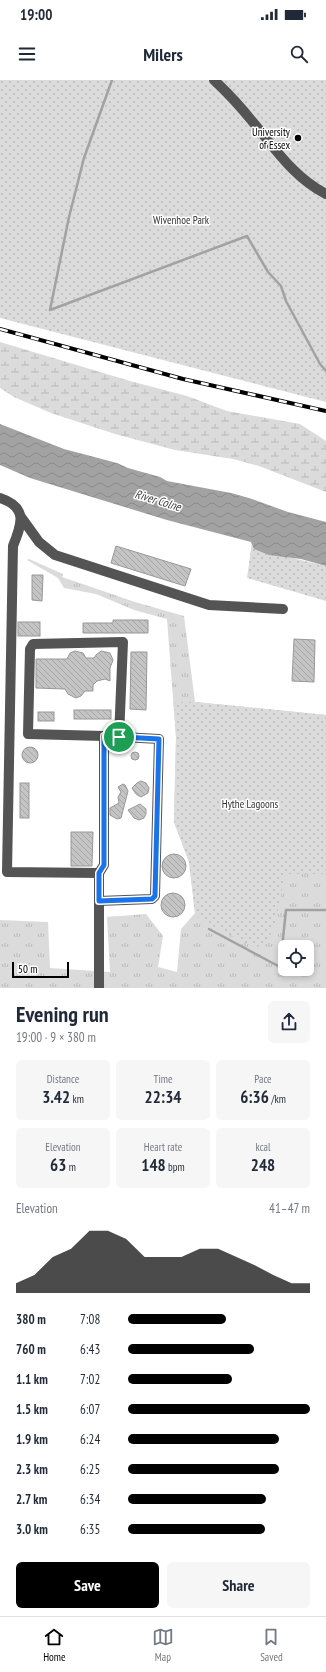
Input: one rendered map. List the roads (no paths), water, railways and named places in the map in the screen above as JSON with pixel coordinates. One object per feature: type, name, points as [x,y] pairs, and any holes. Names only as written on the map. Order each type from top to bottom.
[{"type":"street","points":[[214,80],[235,101],[295,173],[316,189],[326,194]]},
{"type":"street","points":[[0,498],[16,507],[39,542],[55,555],[209,605],[283,609]]},
{"type":"street","points":[[22,518],[21,526],[13,546],[7,872],[99,873]]},
{"type":"street","points":[[99,901],[152,899],[155,896],[159,739],[28,734],[30,648],[32,644],[123,642],[119,737]]},
{"type":"street","points":[[99,988],[99,873],[104,865],[104,736]]},
{"type":"water","name":"River Colne","points":[[0,424],[64,449],[117,463],[128,468],[160,477],[167,481],[231,493],[288,512],[326,522],[326,566],[301,559],[269,555],[254,549],[251,542],[167,520],[30,478],[0,465]]},
{"type":"waterway","points":[[112,80],[84,158],[69,217],[50,310],[247,236],[268,272],[281,286],[286,301],[320,364],[326,371]]},
{"type":"waterway","points":[[209,929],[280,967],[286,910],[326,910]]},
{"type":"railway","points":[[0,329],[183,379],[326,411]]},
{"type":"place","name":"University of Essex","points":[[298,138]]},
{"type":"park label","name":"Wivenhoe Park","points":[[181,220]]},
{"type":"park label","name":"Hythe Lagoons","points":[[250,804]]}]
